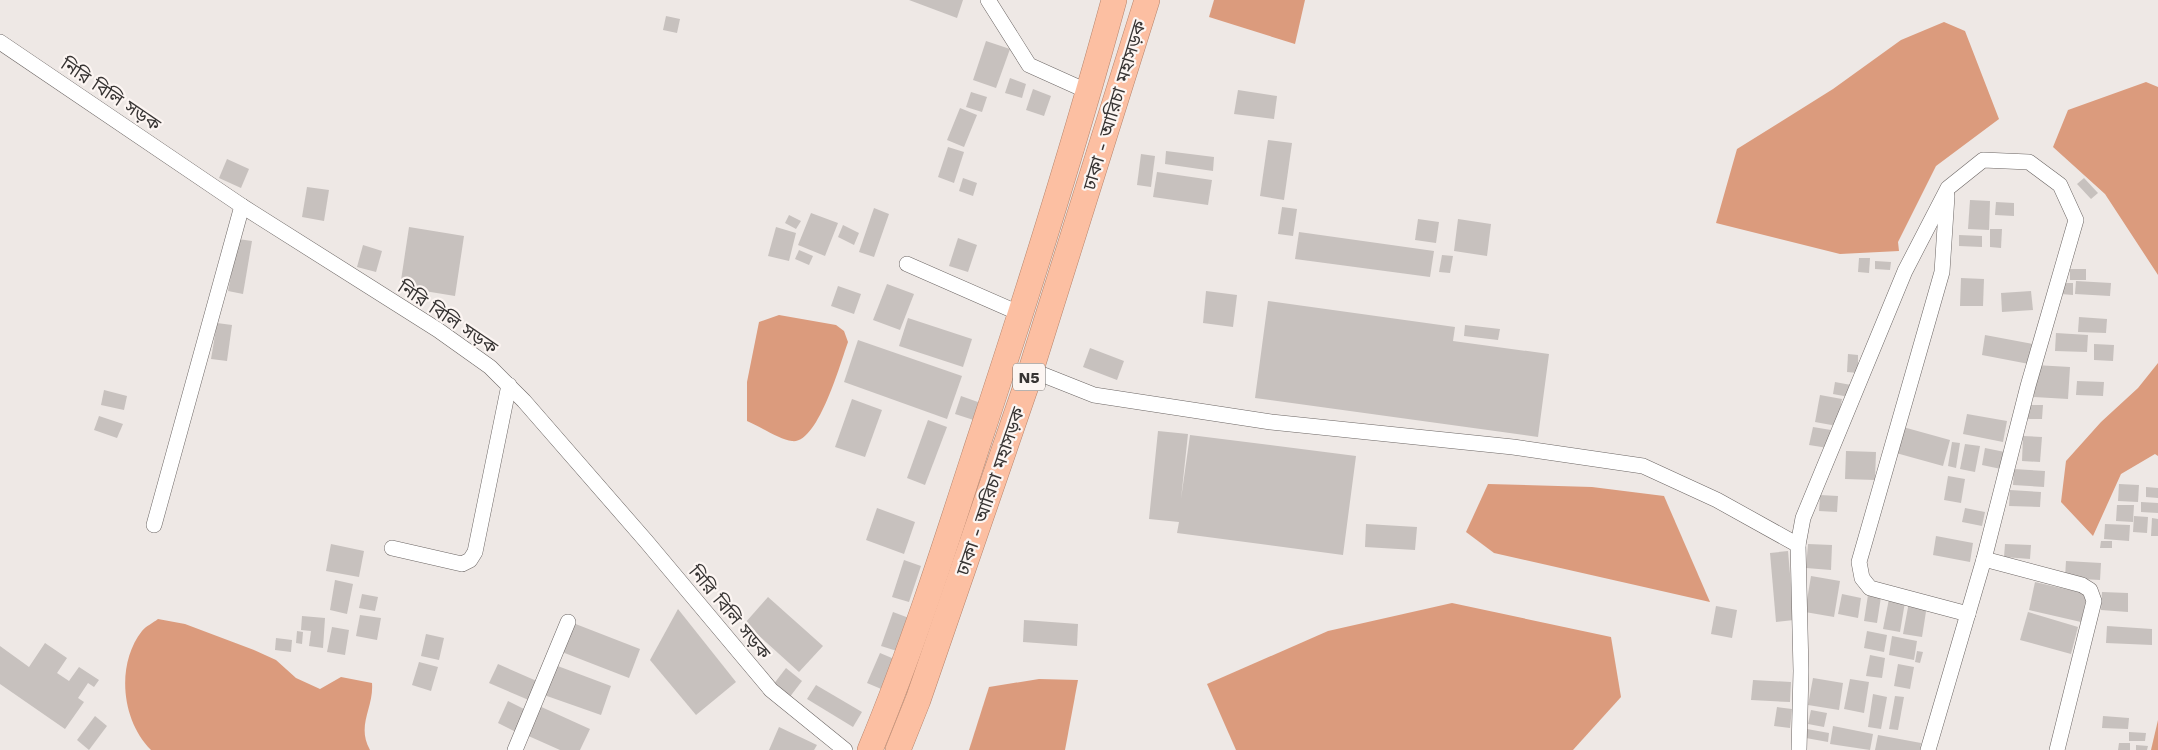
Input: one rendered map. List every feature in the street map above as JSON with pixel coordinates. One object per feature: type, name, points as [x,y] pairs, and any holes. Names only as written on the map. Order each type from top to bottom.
[{"type":"highway","name":"N5","points":[[870,750],[939,563],[1021,314],[1089,92],[1114,0]]},
{"type":"highway","name":"ঢাকা - আরিচা মহাসড়ক","points":[[898,750],[918,700],[1031,370],[1147,0]]},
{"type":"street","points":[[988,0],[1029,65],[1089,92]]},
{"type":"street","name":"নিরি বিলি সড়ক","points":[[0,42],[242,206],[465,347],[508,385],[646,541],[771,690],[845,750]]},
{"type":"street","points":[[1798,750],[1801,670],[1798,545],[1803,518],[1906,271],[1948,188],[1983,160],[2029,162],[2060,185],[2076,220],[2028,386],[1984,559],[1928,750]]},
{"type":"street","points":[[1948,188],[1942,272],[1859,562],[1862,578],[1870,588],[1968,614]]},
{"type":"street","points":[[154,525],[242,206]]},
{"type":"street","points":[[907,264],[1021,314]]},
{"type":"street","points":[[1031,370],[1094,395],[1271,422],[1513,447],[1643,466],[1717,500],[1798,545]]},
{"type":"street","points":[[392,548],[462,564],[470,560],[475,552],[508,385]]},
{"type":"street","points":[[1984,559],[2082,585],[2090,590],[2094,601],[2058,750]]},
{"type":"street","points":[[515,750],[568,622]]},
{"type":"shaded area","points":[[1214,0],[1305,0],[1295,44],[1209,17]]},
{"type":"shaded area","points":[[1944,22],[1965,31],[1999,119],[1936,166],[1898,242],[1899,251],[1840,254],[1716,223],[1737,149],[1833,89],[1901,40]]},
{"type":"shaded area","points":[[2146,82],[2158,87],[2158,275],[2105,194],[2053,147],[2068,110]]},
{"type":"shaded area","points":[[779,315],[836,325],[844,331],[848,342],[834,383],[819,416],[811,430],[802,439],[792,441],[776,436],[747,421],[747,382],[759,322]]},
{"type":"shaded area","points":[[2158,363],[2158,456],[2155,454],[2121,474],[2093,536],[2061,502],[2066,461],[2101,422],[2138,388]]},
{"type":"shaded area","points":[[1488,484],[1592,487],[1664,496],[1710,602],[1494,553],[1466,532]]},
{"type":"shaded area","points":[[1452,603],[1611,637],[1621,697],[1573,750],[1236,750],[1207,684],[1328,631]]},
{"type":"shaded area","points":[[158,619],[185,624],[254,650],[276,660],[296,678],[320,689],[341,677],[372,683],[371,700],[365,724],[366,741],[370,750],[151,750],[141,738],[133,723],[125,692],[128,659],[134,644],[142,631]]},
{"type":"shaded area","points":[[1039,679],[1078,680],[1065,750],[969,750],[989,687]]},
{"type":"shaded area","points":[[2158,720],[2158,750],[2151,750]]},
{"type":"building","points":[[909,0],[963,0],[957,18]]},
{"type":"building","points":[[666,16],[680,19],[677,33],[663,30]]},
{"type":"building","points":[[986,41],[1010,49],[996,88],[973,80]]},
{"type":"building","points":[[1010,78],[1026,84],[1022,98],[1005,93]]},
{"type":"building","points":[[1033,89],[1051,96],[1044,116],[1026,110]]},
{"type":"building","points":[[1238,90],[1277,96],[1274,119],[1234,114]]},
{"type":"building","points":[[971,92],[987,97],[982,112],[966,107]]},
{"type":"building","points":[[960,108],[977,115],[964,147],[947,140]]},
{"type":"building","points":[[1268,140],[1292,143],[1284,200],[1260,196]]},
{"type":"building","points":[[948,147],[964,152],[954,183],[938,177]]},
{"type":"building","points":[[1166,151],[1214,157],[1213,171],[1165,164]]},
{"type":"building","points":[[1141,154],[1155,156],[1151,187],[1137,185]]},
{"type":"building","points":[[227,159],[249,169],[241,188],[219,178]]},
{"type":"building","points":[[1157,172],[1212,180],[1208,205],[1153,197]]},
{"type":"building","points":[[963,178],[977,183],[973,196],[959,191]]},
{"type":"building","points":[[2084,178],[2098,193],[2091,199],[2077,184]]},
{"type":"building","points":[[307,187],[329,190],[324,221],[302,217]]},
{"type":"building","points":[[1970,200],[1990,201],[1989,230],[1968,229]]},
{"type":"building","points":[[1996,202],[2014,203],[2014,216],[1995,215]]},
{"type":"building","points":[[1282,207],[1297,209],[1293,236],[1278,234]]},
{"type":"building","points":[[874,208],[889,214],[874,257],[859,252]]},
{"type":"building","points":[[811,213],[838,223],[825,256],[798,245]]},
{"type":"building","points":[[789,215],[801,221],[796,229],[785,223]]},
{"type":"building","points":[[1418,219],[1439,222],[1436,243],[1415,240]]},
{"type":"building","points":[[1458,219],[1491,224],[1487,256],[1454,251]]},
{"type":"building","points":[[843,225],[859,233],[854,245],[838,237]]},
{"type":"building","points":[[409,227],[464,236],[455,296],[400,287]]},
{"type":"building","points":[[776,227],[796,233],[789,261],[768,256]]},
{"type":"building","points":[[1990,229],[2002,229],[2001,248],[1990,247]]},
{"type":"building","points":[[1299,232],[1434,251],[1430,277],[1295,259]]},
{"type":"building","points":[[1959,235],[1982,236],[1982,247],[1959,246]]},
{"type":"building","points":[[958,238],[977,245],[968,272],[949,266]]},
{"type":"building","points":[[238,239],[252,241],[243,294],[228,291]]},
{"type":"building","points":[[363,245],[382,251],[376,272],[357,267]]},
{"type":"building","points":[[799,250],[813,256],[809,265],[795,259]]},
{"type":"building","points":[[1442,255],[1453,256],[1450,273],[1439,272]]},
{"type":"building","points":[[1859,258],[1870,258],[1869,273],[1858,272]]},
{"type":"building","points":[[1875,261],[1891,262],[1890,270],[1875,269]]},
{"type":"building","points":[[2070,269],[2086,269],[2086,280],[2070,280]]},
{"type":"building","points":[[1961,278],[1984,279],[1983,306],[1960,306]]},
{"type":"building","points":[[2076,281],[2111,283],[2110,296],[2075,294]]},
{"type":"building","points":[[2062,283],[2073,283],[2073,295],[2061,294]]},
{"type":"building","points":[[887,284],[914,294],[900,330],[873,320]]},
{"type":"building","points":[[838,286],[861,294],[854,314],[831,306]]},
{"type":"building","points":[[1206,291],[1237,295],[1233,327],[1203,323]]},
{"type":"building","points":[[2031,291],[2033,310],[2002,312],[2001,293]]},
{"type":"building","points":[[1268,301],[1455,327],[1453,341],[1549,354],[1538,437],[1255,398]]},
{"type":"building","points":[[2079,317],[2107,319],[2106,333],[2078,332]]},
{"type":"building","points":[[908,318],[972,339],[963,367],[899,346]]},
{"type":"building","points":[[217,323],[232,325],[227,361],[211,359]]},
{"type":"building","points":[[1465,325],[1500,329],[1498,340],[1464,336]]},
{"type":"building","points":[[2056,333],[2088,335],[2087,352],[2055,351]]},
{"type":"building","points":[[1985,335],[2033,344],[2029,364],[1982,355]]},
{"type":"building","points":[[858,340],[962,376],[947,419],[844,382]]},
{"type":"building","points":[[2094,344],[2114,345],[2113,361],[2094,360]]},
{"type":"building","points":[[1090,348],[1124,361],[1117,380],[1083,367]]},
{"type":"building","points":[[1848,354],[1858,355],[1858,373],[1847,372]]},
{"type":"building","points":[[2035,365],[2070,367],[2068,399],[2034,397]]},
{"type":"building","points":[[2077,381],[2104,382],[2103,396],[2076,395]]},
{"type":"building","points":[[1835,382],[1851,385],[1849,397],[1833,394]]},
{"type":"building","points":[[104,390],[127,396],[124,410],[101,405]]},
{"type":"building","points":[[1820,395],[1842,399],[1837,426],[1815,422]]},
{"type":"building","points":[[961,396],[992,407],[986,424],[955,414]]},
{"type":"building","points":[[852,399],[882,410],[865,457],[835,447]]},
{"type":"building","points":[[2028,405],[2043,405],[2042,419],[2027,419]]},
{"type":"building","points":[[1967,414],[2007,421],[2003,442],[1963,434]]},
{"type":"building","points":[[99,416],[123,424],[117,438],[94,430]]},
{"type":"building","points":[[928,420],[947,427],[925,485],[907,478]]},
{"type":"building","points":[[1813,427],[1831,430],[1828,448],[1809,445]]},
{"type":"building","points":[[1903,427],[1950,440],[1943,466],[1896,453]]},
{"type":"building","points":[[1158,431],[1188,434],[1181,499],[1190,435],[1356,456],[1343,555],[1177,533],[1179,522],[1149,519]]},
{"type":"building","points":[[2023,436],[2042,437],[2040,462],[2022,461]]},
{"type":"building","points":[[1952,442],[1960,443],[1956,468],[1948,466]]},
{"type":"building","points":[[1965,444],[1980,446],[1975,472],[1960,469]]},
{"type":"building","points":[[1985,448],[2005,452],[2001,469],[1982,465]]},
{"type":"building","points":[[1846,451],[1876,452],[1875,480],[1845,479]]},
{"type":"building","points":[[2014,469],[2045,471],[2044,487],[2013,485]]},
{"type":"building","points":[[1948,476],[1965,479],[1961,503],[1944,500]]},
{"type":"building","points":[[2119,484],[2139,485],[2138,502],[2118,501]]},
{"type":"building","points":[[2146,487],[2158,488],[2158,498],[2146,497]]},
{"type":"building","points":[[2010,490],[2041,492],[2040,507],[2009,506]]},
{"type":"building","points":[[1820,495],[1838,496],[1837,512],[1819,511]]},
{"type":"building","points":[[2141,502],[2158,503],[2158,513],[2141,512]]},
{"type":"building","points":[[2117,505],[2134,505],[2133,522],[2116,521]]},
{"type":"building","points":[[877,508],[915,522],[904,554],[866,540]]},
{"type":"building","points":[[1965,508],[1985,512],[1982,526],[1962,522]]},
{"type":"building","points":[[2134,516],[2148,517],[2147,533],[2133,532]]},
{"type":"building","points":[[2152,518],[2158,519],[2158,536],[2151,536]]},
{"type":"building","points":[[1366,524],[1417,527],[1415,550],[1365,547]]},
{"type":"building","points":[[2105,524],[2130,525],[2129,541],[2104,539]]},
{"type":"building","points":[[1936,536],[1973,543],[1970,562],[1933,555]]},
{"type":"building","points":[[2101,541],[2112,541],[2112,548],[2100,548]]},
{"type":"building","points":[[331,544],[364,551],[359,577],[326,571]]},
{"type":"building","points":[[1808,544],[1832,545],[1831,570],[1806,568]]},
{"type":"building","points":[[2005,544],[2031,545],[2030,559],[2004,557]]},
{"type":"building","points":[[1788,551],[1794,620],[1776,622],[1770,553]]},
{"type":"building","points":[[904,560],[921,566],[909,602],[892,597]]},
{"type":"building","points":[[2066,561],[2101,563],[2100,580],[2065,578]]},
{"type":"building","points":[[1811,576],[1840,581],[1834,617],[1805,612]]},
{"type":"building","points":[[335,580],[353,584],[347,614],[330,610]]},
{"type":"building","points":[[2035,582],[2087,594],[2081,622],[2029,610]]},
{"type":"building","points":[[2102,592],[2128,593],[2128,612],[2101,610]]},
{"type":"building","points":[[362,594],[378,597],[375,611],[359,608]]},
{"type":"building","points":[[1842,594],[1861,598],[1858,618],[1838,614]]},
{"type":"building","points":[[1868,595],[1881,597],[1877,623],[1864,621]]},
{"type":"building","points":[[768,597],[823,646],[799,672],[745,623]]},
{"type":"building","points":[[1889,599],[1905,602],[1900,632],[1883,629]]},
{"type":"building","points":[[1909,602],[1927,605],[1922,637],[1903,634]]},
{"type":"building","points":[[1716,606],[1737,610],[1732,638],[1711,634]]},
{"type":"building","points":[[678,609],[736,682],[696,715],[650,660]]},
{"type":"building","points":[[893,612],[909,618],[897,651],[881,646]]},
{"type":"building","points":[[2028,612],[2078,627],[2071,654],[2020,640]]},
{"type":"building","points":[[360,615],[381,618],[377,640],[356,636]]},
{"type":"building","points":[[302,616],[325,618],[323,648],[309,646],[311,631],[301,630]]},
{"type":"building","points":[[1024,620],[1078,624],[1077,646],[1023,642]]},
{"type":"building","points":[[573,623],[640,649],[629,678],[562,652]]},
{"type":"building","points":[[2107,626],[2152,629],[2152,645],[2106,643]]},
{"type":"building","points":[[332,627],[349,630],[345,655],[327,652]]},
{"type":"building","points":[[297,631],[303,632],[302,644],[296,643]]},
{"type":"building","points":[[1867,631],[1887,635],[1884,652],[1864,648]]},
{"type":"building","points":[[426,634],[444,638],[439,660],[421,656]]},
{"type":"building","points":[[1892,636],[1917,641],[1914,660],[1889,655]]},
{"type":"building","points":[[276,638],[292,640],[291,652],[275,650]]},
{"type":"building","points":[[45,643],[67,658],[57,673],[69,681],[79,667],[99,680],[94,687],[88,683],[78,698],[84,702],[65,729],[0,684],[0,646],[29,667]]},
{"type":"building","points":[[1917,651],[1923,652],[1920,663],[1915,662]]},
{"type":"building","points":[[880,653],[899,661],[886,691],[867,683]]},
{"type":"building","points":[[1870,655],[1885,658],[1882,678],[1866,676]]},
{"type":"building","points":[[419,662],[438,667],[431,691],[412,685]]},
{"type":"building","points":[[498,664],[539,682],[531,701],[489,683]]},
{"type":"building","points":[[1898,664],[1914,667],[1910,689],[1894,686]]},
{"type":"building","points":[[555,665],[611,686],[601,715],[544,695]]},
{"type":"building","points":[[786,668],[802,681],[789,698],[773,685]]},
{"type":"building","points":[[1813,678],[1843,683],[1839,710],[1808,705]]},
{"type":"building","points":[[1850,679],[1869,682],[1864,713],[1844,709]]},
{"type":"building","points":[[1753,680],[1791,682],[1790,702],[1751,700]]},
{"type":"building","points":[[816,685],[862,712],[853,727],[807,699]]},
{"type":"building","points":[[1873,694],[1887,697],[1881,729],[1868,727]]},
{"type":"building","points":[[1895,696],[1904,697],[1898,730],[1889,729]]},
{"type":"building","points":[[508,701],[528,711],[518,733],[498,723]]},
{"type":"building","points":[[537,705],[590,729],[580,750],[560,750],[524,734]]},
{"type":"building","points":[[1777,707],[1792,709],[1790,728],[1774,726]]},
{"type":"building","points":[[1811,710],[1827,713],[1824,727],[1808,724]]},
{"type":"building","points":[[95,716],[107,726],[89,750],[77,740]]},
{"type":"building","points":[[2103,716],[2129,718],[2128,729],[2102,728]]},
{"type":"building","points":[[1833,726],[1873,734],[1870,750],[1830,744]]},
{"type":"building","points":[[779,727],[817,745],[814,750],[769,750]]},
{"type":"building","points":[[1807,729],[1829,733],[1828,742],[1806,738]]},
{"type":"building","points":[[2129,732],[2146,733],[2145,741],[2129,741]]},
{"type":"building","points":[[1878,735],[1921,743],[1920,750],[1875,750]]},
{"type":"building","points":[[2119,743],[2130,743],[2130,750],[2118,750]]},
{"type":"building","points":[[2136,745],[2148,746],[2147,750],[2136,750]]}]
